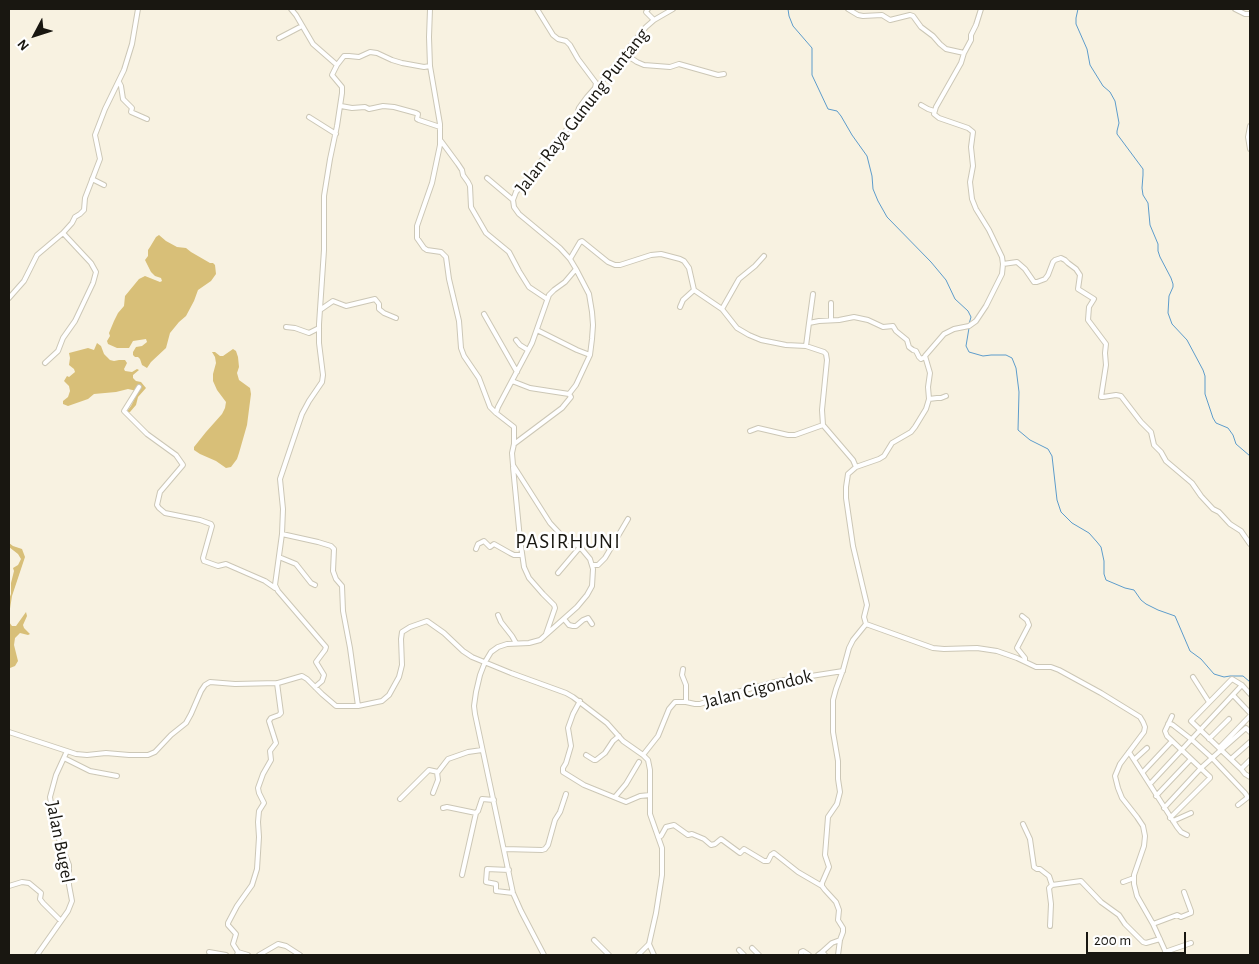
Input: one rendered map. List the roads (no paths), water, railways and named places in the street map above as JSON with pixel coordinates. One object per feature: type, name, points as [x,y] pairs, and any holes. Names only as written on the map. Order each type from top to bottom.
[{"type":"street","points":[[9,298],[24,281],[37,255],[63,233],[72,224],[75,217],[84,210],[85,198],[100,159],[95,136],[105,108],[124,70],[132,44],[138,9]]},
{"type":"street","points":[[291,9],[313,44],[337,65]]},
{"type":"street","points":[[430,9],[430,66],[441,141],[432,183],[417,226],[417,238],[427,250],[441,252],[446,257],[449,279],[460,321],[461,348],[464,356],[480,378],[490,407],[514,427],[512,453],[524,567],[527,574],[555,609],[545,635]]},
{"type":"street","points":[[537,9],[552,35],[566,41],[570,45],[578,60],[596,83],[595,88],[579,108],[578,111],[580,113]]},
{"type":"street","points":[[648,9],[646,12],[654,20]]},
{"type":"street","name":"Jalan Raya Gunung Puntang","points":[[514,444],[562,408],[571,398],[569,394],[576,385],[590,355],[593,325],[591,303],[576,268],[560,248],[519,214],[514,207],[513,200],[516,192],[580,113],[602,81],[654,20],[672,9]]},
{"type":"street","points":[[848,9],[858,15],[882,15],[890,20],[910,15],[940,44],[946,48],[964,52]]},
{"type":"street","points":[[934,111],[961,63],[964,52],[971,40],[980,9]]},
{"type":"street","points":[[1235,9],[1245,14],[1250,14]]},
{"type":"street","points":[[279,38],[302,26]]},
{"type":"street","points":[[275,588],[282,534],[283,509],[280,479],[302,414],[322,382],[323,375],[319,328],[324,250],[324,196],[342,93],[342,87],[332,75],[344,56],[359,57],[370,52],[402,63],[424,67],[430,66]]},
{"type":"street","points":[[625,54],[644,65],[670,67],[678,64],[718,75],[724,74]]},
{"type":"street","points":[[118,82],[121,86],[123,99],[132,107],[131,112],[146,119]]},
{"type":"street","points":[[809,323],[854,318],[868,320],[883,327],[893,326],[907,340],[909,347],[916,351],[921,359],[925,357],[944,334],[954,329],[969,326],[976,321],[994,292],[1004,264],[973,204],[970,190],[973,166],[970,147],[973,132],[968,128],[939,118],[934,111],[921,105]]},
{"type":"street","points":[[341,106],[352,108],[366,107],[369,109],[384,106],[394,107],[416,113],[418,114],[418,120],[440,127]]},
{"type":"street","points":[[309,117],[336,134]]},
{"type":"street","points":[[1250,126],[1248,137],[1250,149]]},
{"type":"street","points":[[441,141],[462,170],[470,186],[471,207],[486,232],[510,252],[529,287],[547,299]]},
{"type":"street","points":[[487,178],[513,200]]},
{"type":"street","points":[[92,179],[104,185]]},
{"type":"street","points":[[45,363],[58,351],[63,338],[75,321],[93,283],[96,272],[91,263],[63,233]]},
{"type":"street","points":[[570,259],[582,241],[614,265],[661,254],[680,259],[687,265],[694,290],[722,309],[737,328],[761,340],[806,346],[824,352],[826,357],[822,410],[823,425],[853,460],[856,467]]},
{"type":"street","points":[[722,309],[739,279],[764,256]]},
{"type":"street","points":[[1004,264],[1016,262],[1025,269],[1034,282],[1045,279],[1055,260],[1063,258],[1076,269],[1080,275],[1078,289],[1094,299],[1089,307],[1088,320],[1106,344],[1106,365],[1101,397],[1121,396],[1151,432],[1154,445],[1166,461],[1192,483],[1213,509],[1241,531],[1250,544]]},
{"type":"street","points":[[496,413],[537,330],[547,299],[551,292],[566,282],[576,268]]},
{"type":"street","points":[[680,307],[683,300],[694,290]]},
{"type":"street","points":[[806,346],[813,294]]},
{"type":"street","points":[[320,310],[333,301],[346,306],[375,299],[379,304],[379,309],[396,318]]},
{"type":"street","points":[[831,303],[831,320]]},
{"type":"street","points":[[484,314],[517,372]]},
{"type":"street","points":[[286,327],[309,333],[319,328]]},
{"type":"street","points":[[537,330],[590,355]]},
{"type":"street","points":[[516,340],[528,350]]},
{"type":"street","points":[[866,624],[864,617],[867,605],[853,546],[846,498],[848,474],[856,467],[880,459],[892,443],[915,428],[926,409],[929,399],[930,373],[925,357]]},
{"type":"street","points":[[512,381],[530,388],[569,394]]},
{"type":"street","points":[[139,387],[124,411],[147,434],[176,455],[182,464],[160,492],[157,505],[165,513],[211,524],[203,558],[204,561],[218,566],[226,564],[258,578],[275,588],[326,647],[316,662],[324,675],[322,681],[315,687]]},
{"type":"street","points":[[929,399],[946,396]]},
{"type":"street","points":[[750,431],[758,428],[795,435],[823,425]]},
{"type":"street","points":[[513,465],[554,527],[564,538],[580,547],[590,558],[594,569],[590,590],[582,602],[540,640],[524,644],[507,644],[495,648],[485,662],[477,686],[474,706],[474,714],[513,893],[520,912],[544,955]]},
{"type":"street","points":[[592,565],[598,565],[605,558],[628,519]]},
{"type":"street","points":[[282,534],[318,542],[331,546],[334,549],[333,570],[336,579],[342,586],[343,611],[358,706]]},
{"type":"street","points":[[476,549],[478,544],[484,540],[490,547],[494,544],[514,555],[522,555]]},
{"type":"street","points":[[558,573],[580,547]]},
{"type":"street","points":[[279,557],[296,564],[315,585]]},
{"type":"street","points":[[498,615],[516,643]]},
{"type":"street","points":[[1022,616],[1029,625],[1018,648],[1025,658],[1025,662]]},
{"type":"street","points":[[564,619],[573,626],[588,618],[592,624]]},
{"type":"street","points":[[9,732],[82,755],[106,753],[148,755],[186,723],[205,684],[210,682],[277,684],[302,676],[307,678],[336,706],[358,706],[382,701],[389,695],[399,677],[402,665],[402,632],[407,628],[424,622],[430,622],[463,651],[485,662],[566,693],[580,701],[608,724],[623,741],[643,755],[650,764],[650,818],[662,848],[662,875],[650,944],[654,955]]},
{"type":"street","points":[[866,624],[933,648],[944,650],[977,648],[997,651],[1036,667],[1051,667],[1101,693],[1140,717],[1145,727],[1144,732],[1120,764],[1115,776],[1122,798],[1141,822],[1145,836],[1134,884],[1137,896],[1153,924],[1166,954],[1191,944]]},
{"type":"street","points":[[822,886],[829,867],[825,856],[828,817],[837,804],[840,792],[838,761],[833,732],[833,700],[849,648],[866,624]]},
{"type":"street","points":[[684,669],[682,675],[686,685],[686,702]]},
{"type":"street","name":"Jalan Cigondok","points":[[643,755],[658,736],[669,708],[675,702],[700,704],[779,681],[843,670]]},
{"type":"street","points":[[1193,677],[1209,702]]},
{"type":"street","points":[[1250,694],[1233,678],[1230,679],[1191,721],[1250,777]]},
{"type":"street","points":[[248,955],[238,954],[233,944],[236,934],[228,923],[242,898],[252,885],[257,869],[258,822],[264,803],[258,788],[271,760],[270,751],[276,743],[269,721],[281,713],[277,684]]},
{"type":"street","points":[[1150,784],[1242,685]]},
{"type":"street","points":[[1164,808],[1250,715],[1233,695]]},
{"type":"street","points":[[580,701],[568,728],[571,746],[562,770],[584,785],[628,802],[640,796],[650,795]]},
{"type":"street","points":[[1172,716],[1165,731],[1167,736],[1210,777],[1172,820]]},
{"type":"street","points":[[1209,739],[1229,719]]},
{"type":"street","points":[[1168,724],[1174,725],[1191,739],[1246,794],[1247,798],[1238,805]]},
{"type":"street","points":[[1220,749],[1246,728],[1250,732]]},
{"type":"street","points":[[586,755],[596,760],[605,753],[619,736]]},
{"type":"street","points":[[1143,772],[1172,741]]},
{"type":"street","points":[[1231,759],[1250,742]]},
{"type":"street","points":[[1134,759],[1147,748]]},
{"type":"street","points":[[433,793],[438,780],[437,772],[448,759],[468,752],[482,750]]},
{"type":"street","name":"Jalan Bugel","points":[[38,955],[68,911],[72,901],[69,884],[69,865],[52,820],[50,796],[56,775],[67,751]]},
{"type":"street","points":[[1130,752],[1172,820],[1179,830],[1186,835]]},
{"type":"street","points":[[64,758],[88,770],[117,776]]},
{"type":"street","points":[[1156,796],[1191,759]]},
{"type":"street","points":[[1240,768],[1250,760]]},
{"type":"street","points":[[615,797],[626,784],[639,762]]},
{"type":"street","points":[[400,799],[427,770],[430,769],[437,772]]},
{"type":"street","points":[[504,849],[542,850],[545,848],[548,845],[555,820],[566,794]]},
{"type":"street","points":[[462,875],[476,813],[482,799],[494,800]]},
{"type":"street","points":[[443,808],[476,813]]},
{"type":"street","points":[[1172,820],[1191,813]]},
{"type":"street","points":[[1023,824],[1030,839],[1034,867],[1049,876],[1052,884]]},
{"type":"street","points":[[658,837],[661,836],[666,827],[674,825],[688,835],[692,834],[704,839],[711,845],[721,838],[740,853],[744,849],[764,861],[768,861],[774,853],[798,872],[822,886],[838,906],[838,920],[842,928],[838,955]]},
{"type":"street","points":[[509,870],[487,869],[486,882],[496,884],[495,891],[497,892],[513,893]]},
{"type":"street","points":[[1123,882],[1134,878]]},
{"type":"street","points":[[1052,884],[1081,880],[1101,902],[1119,915],[1143,942],[1146,943],[1160,939]]},
{"type":"street","points":[[9,886],[22,882],[29,883],[40,893],[42,903],[61,921]]},
{"type":"street","points":[[1050,926],[1051,904],[1049,888],[1052,884]]},
{"type":"street","points":[[1153,924],[1191,912],[1184,892]]},
{"type":"street","points":[[594,940],[608,955]]},
{"type":"street","points":[[822,954],[832,943],[840,940]]},
{"type":"street","points":[[259,955],[278,944],[286,946],[300,955]]},
{"type":"street","points":[[638,955],[650,944]]},
{"type":"street","points":[[752,948],[759,955]]},
{"type":"street","points":[[739,950],[744,955]]},
{"type":"street","points":[[800,955],[803,951],[809,955]]},
{"type":"street","points":[[209,952],[226,955]]},
{"type":"waterway","points":[[788,9],[793,26],[812,48],[812,75],[828,109],[837,111],[867,156],[873,189],[887,217],[946,280],[955,299],[968,311],[971,317],[969,324]]},
{"type":"waterway","points":[[1078,9],[1076,24],[1087,49],[1090,65],[1115,101],[1119,123],[1117,134],[1143,169],[1142,188],[1143,195],[1148,203],[1150,225],[1158,244],[1160,257],[1173,284],[1169,296],[1168,313],[1172,324],[1187,340],[1203,370],[1205,394],[1213,418],[1216,423],[1228,428],[1236,444],[1250,456]]},
{"type":"waterway","points":[[969,328],[966,346],[969,352],[983,356],[1006,355],[1012,358],[1016,368],[1019,392],[1018,430],[1030,440],[1048,449],[1052,456],[1057,500],[1061,512],[1072,523],[1089,533],[1101,547],[1106,580],[1134,590],[1146,604],[1175,616],[1190,651],[1201,659],[1214,674],[1224,677],[1243,676],[1250,682]]},
{"type":"district","name":"PASIRHUNI","points":[[568,542]]}]
